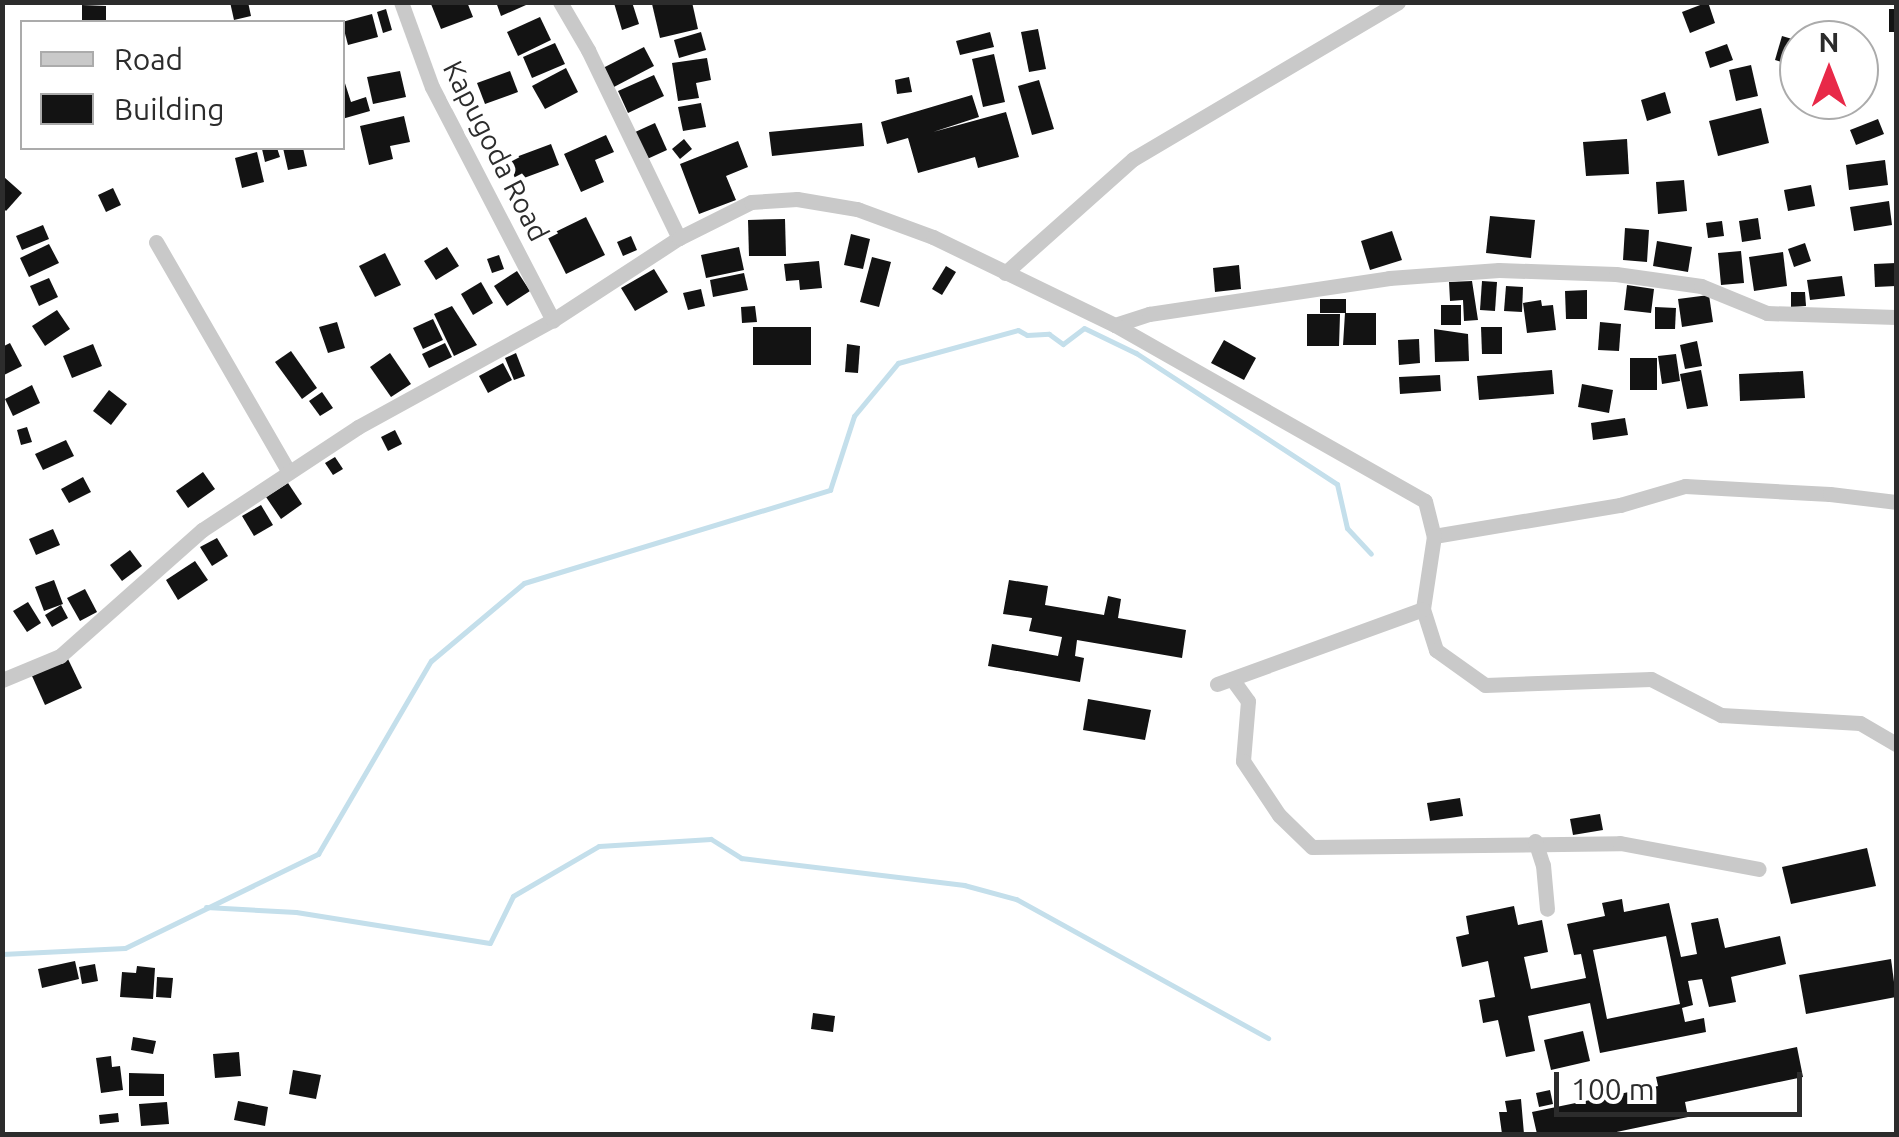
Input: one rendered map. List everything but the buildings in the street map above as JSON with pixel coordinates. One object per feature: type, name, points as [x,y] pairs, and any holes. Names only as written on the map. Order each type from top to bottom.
[{"type":"street","name":"Kapugoda Road","points":[[401,2],[432,87],[553,320]]},
{"type":"street","points":[[560,2],[588,50],[679,238]]},
{"type":"street","points":[[1006,273],[1133,158],[1398,2]]},
{"type":"street","points":[[2,680],[60,656],[202,530],[358,427],[553,320],[679,238],[752,202],[797,199],[856,209],[933,237],[1115,325],[1425,501],[1434,536],[1423,609],[1436,650],[1485,685],[1651,679],[1721,715],[1860,723],[1896,744]]},
{"type":"street","points":[[156,242],[289,472]]},
{"type":"street","points":[[1115,325],[1149,314],[1390,278],[1500,270],[1616,274],[1702,286],[1768,312],[1896,317]]},
{"type":"street","points":[[1434,536],[1620,504],[1685,486],[1896,502]]},
{"type":"street","points":[[1423,609],[1224,682],[1248,701],[1243,761],[1279,815],[1312,847],[1535,841],[1620,843],[1759,869]]},
{"type":"street","points":[[1535,841],[1544,864],[1546,908]]},
{"type":"waterway","points":[[2,954],[125,948],[318,854],[431,661],[524,583],[830,490],[854,416],[898,363],[1018,330],[1027,335],[1049,334],[1063,344],[1084,328],[1136,353],[1337,484],[1347,528],[1371,554]]},
{"type":"waterway","points":[[206,907],[296,912],[490,943],[513,896],[599,846],[711,839],[741,858],[964,885],[1016,899],[1268,1038]]}]
